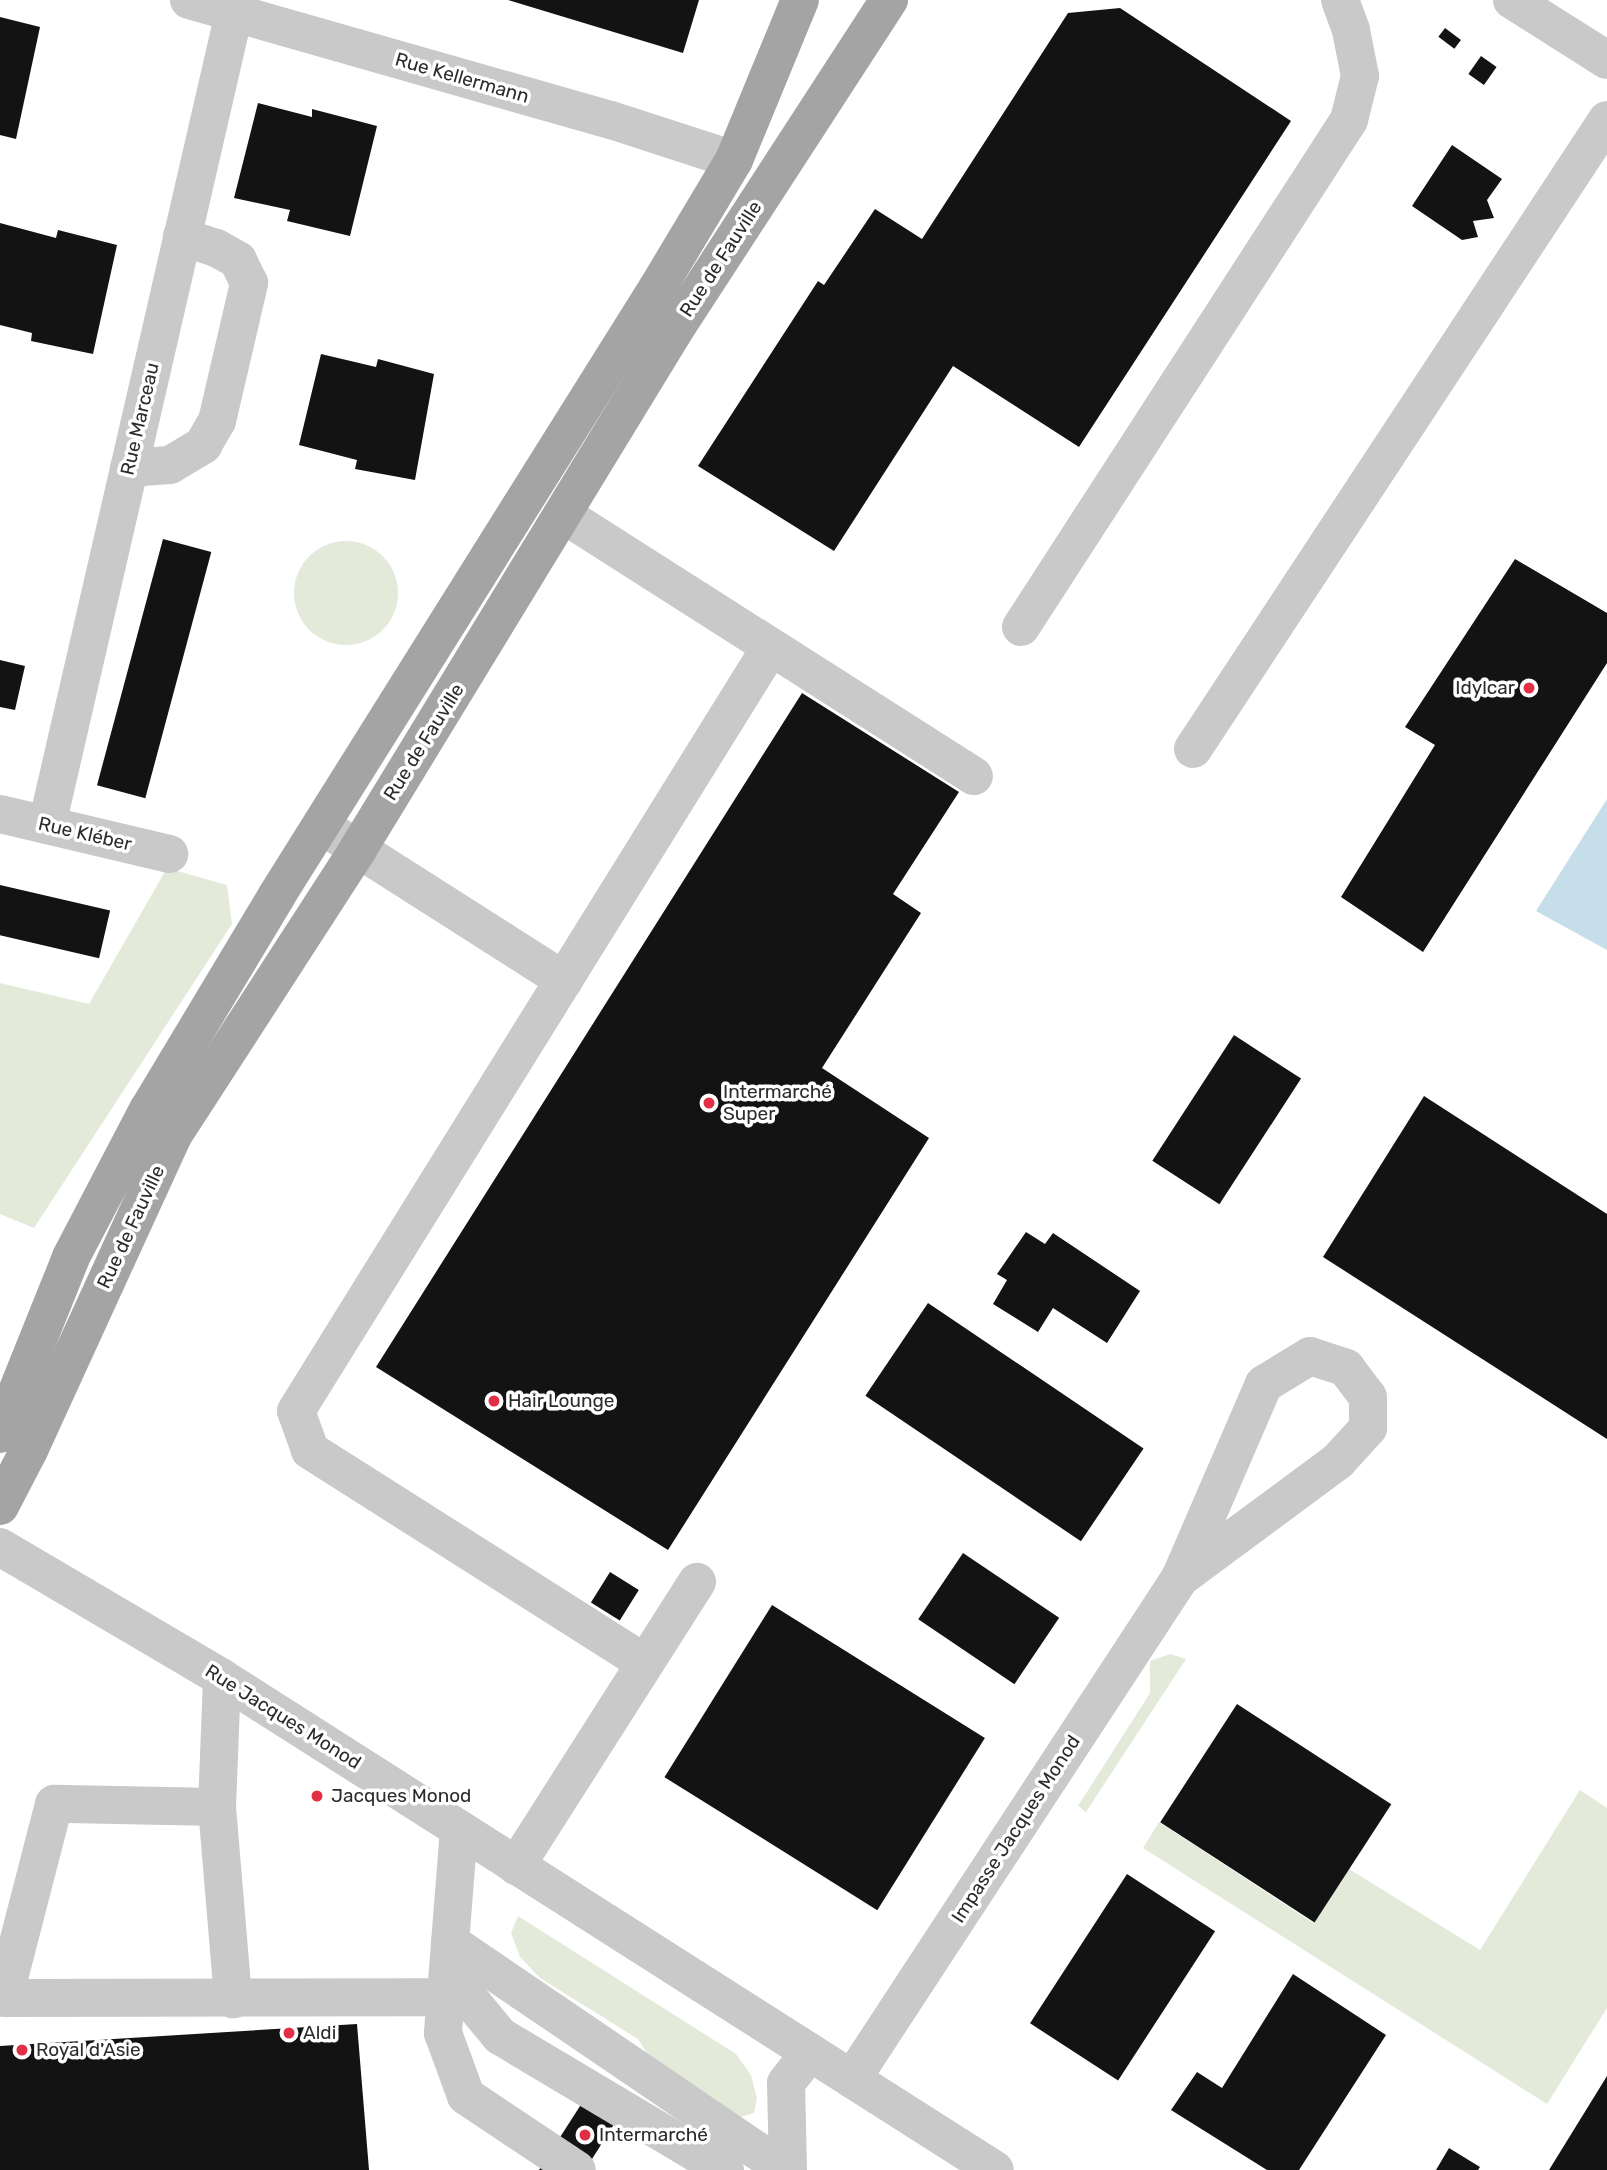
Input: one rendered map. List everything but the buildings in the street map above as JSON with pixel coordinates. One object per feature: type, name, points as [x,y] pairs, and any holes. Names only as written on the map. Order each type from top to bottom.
[{"type":"main road","name":"Rue de Fauville","points":[[0,1434],[71,1257],[148,1110],[734,160],[800,0]]},
{"type":"main road","name":"Rue de Fauville","points":[[0,1506],[29,1450],[172,1137],[358,849],[564,516],[674,331],[889,0]]},
{"type":"street","name":"Rue Kellermann","points":[[189,0],[611,120],[734,160]]},
{"type":"street","points":[[1021,627],[1349,120],[1360,76],[1351,30],[1340,0]]},
{"type":"street","points":[[1512,0],[1607,60]]},
{"type":"street","name":"Rue Marceau","points":[[47,825],[234,13]]},
{"type":"street","points":[[1193,749],[1607,120]]},
{"type":"street","points":[[129,468],[170,465],[203,445],[217,421],[223,396],[248,283],[238,260],[216,248],[182,237]]},
{"type":"street","points":[[564,516],[974,776]]},
{"type":"street","points":[[645,1662],[310,1450],[296,1411],[770,648]]},
{"type":"street","name":"Rue Kléber","points":[[0,814],[169,854]]},
{"type":"street","points":[[321,826],[564,979]]},
{"type":"street","name":"Impasse Jacques Monod","points":[[852,2079],[1180,1578],[1264,1384],[1310,1356],[1346,1368],[1368,1397],[1368,1428],[1338,1461],[1180,1578]]},
{"type":"street","name":"Rue Jacques Monod","points":[[0,1547],[222,1678],[995,2170]]},
{"type":"street","points":[[516,1866],[697,1582]]},
{"type":"street","points":[[222,1678],[217,1807],[233,1999]]},
{"type":"street","points":[[217,1807],[54,1804],[4,1998],[233,1999],[448,1970],[786,2170]]},
{"type":"street","points":[[459,1829],[443,2033],[466,2096],[577,2170]]},
{"type":"street","points":[[448,1970],[500,2036],[725,2170]]},
{"type":"street","points":[[786,2170],[786,2083],[810,2052]]},
{"type":"green space","points":[[346,541],[366,545],[383,556],[394,573],[398,593],[394,613],[383,630],[366,641],[346,645],[326,641],[309,630],[298,613],[294,593],[298,573],[309,556],[326,545]]},
{"type":"green space","points":[[167,868],[227,885],[232,924],[34,1228],[0,1214],[0,983],[89,1004]]},
{"type":"green space","points":[[1170,1654],[1186,1659],[1086,1812],[1078,1806],[1150,1693],[1150,1661]]},
{"type":"green space","points":[[1580,1790],[1607,1808],[1607,2008],[1547,2104],[1143,1848],[1159,1822],[1313,1923],[1349,1869],[1480,1950]]},
{"type":"green space","points":[[518,1916],[736,2054],[751,2075],[757,2098],[754,2113],[730,2120],[657,2069],[638,2039],[540,1978],[520,1957],[511,1933]]},
{"type":"water","points":[[1607,799],[1607,950],[1536,911]]},
{"type":"place","name":"Idylcar","points":[[1529,688]]},
{"type":"place","name":"Intermarché Super","points":[[709,1103]]},
{"type":"place","name":"Hair Lounge","points":[[494,1401]]},
{"type":"place","name":"Jacques Monod","points":[[317,1796]]},
{"type":"place","name":"Aldi","points":[[289,2033]]},
{"type":"place","name":"Royal d'Asie","points":[[22,2050]]},
{"type":"place","name":"Intermarché","points":[[585,2135]]}]
